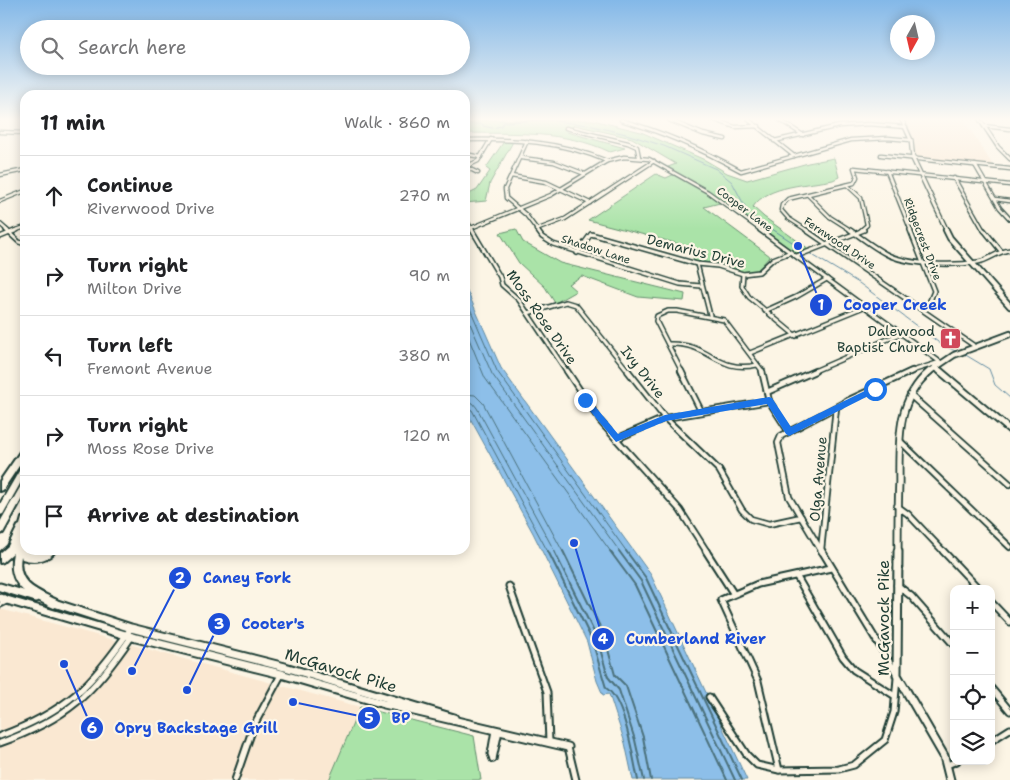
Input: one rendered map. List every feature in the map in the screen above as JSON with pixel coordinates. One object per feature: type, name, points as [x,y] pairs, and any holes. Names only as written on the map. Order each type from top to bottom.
[{"type":"highway","points":[[0,488],[20,458]]},
{"type":"highway","points":[[0,511],[20,477]]},
{"type":"highway","points":[[0,530],[20,495]]},
{"type":"highway","points":[[0,560],[11,549],[20,532]]},
{"type":"highway","points":[[20,545],[14,564],[20,583],[32,593],[54,602]]},
{"type":"highway","points":[[26,555],[39,557],[43,555]]},
{"type":"street","points":[[597,156],[607,161]]},
{"type":"street","points":[[715,156],[741,172],[793,156]]},
{"type":"street","points":[[892,156],[1010,169]]},
{"type":"street","points":[[470,165],[481,157]]},
{"type":"street","name":"Cooper Lane","points":[[471,228],[520,210],[561,189],[607,161],[624,157],[639,157],[654,161],[708,192],[791,252]]},
{"type":"street","points":[[521,158],[554,162],[585,174]]},
{"type":"street","name":"Shadow Lane","points":[[521,158],[505,189],[506,198],[526,215],[542,237],[553,244],[577,253],[680,284],[701,286]]},
{"type":"street","points":[[913,159],[950,238],[1010,306]]},
{"type":"street","points":[[536,230],[554,224],[654,161]]},
{"type":"street","points":[[975,165],[995,199],[1010,219]]},
{"type":"street","points":[[796,256],[864,230],[867,225],[861,198],[847,185],[857,180],[854,168],[1010,185]]},
{"type":"street","points":[[470,169],[478,173]]},
{"type":"street","points":[[0,175],[20,171]]},
{"type":"street","name":"Ridgecrest Drive","points":[[887,172],[934,291],[929,304],[922,310]]},
{"type":"street","points":[[511,176],[540,180],[590,202]]},
{"type":"street","points":[[954,178],[988,238],[1001,251]]},
{"type":"street","name":"Fernwood Drive","points":[[847,185],[784,201],[781,210],[788,218],[973,345]]},
{"type":"street","points":[[0,201],[20,193]]},
{"type":"street","points":[[808,195],[819,204],[826,214],[896,258],[922,263],[970,262],[983,260],[1001,251],[1010,250]]},
{"type":"street","points":[[995,199],[1010,201]]},
{"type":"street","points":[[0,224],[20,243]]},
{"type":"street","name":"Moss Rose Drive","points":[[471,228],[500,277],[502,284],[519,300],[591,408],[616,439],[680,510],[733,593]]},
{"type":"street","points":[[0,237],[20,229]]},
{"type":"street","points":[[577,253],[591,234]]},
{"type":"street","name":"Demarius Drive","points":[[591,234],[697,264],[718,266],[743,274],[759,272],[773,259],[791,252]]},
{"type":"street","points":[[791,252],[940,362]]},
{"type":"street","points":[[697,264],[710,316]]},
{"type":"street","points":[[743,274],[742,286],[745,292],[796,336]]},
{"type":"street","points":[[765,311],[796,297],[828,279]]},
{"type":"street","name":"Ivy Drive","points":[[528,313],[566,302],[576,305],[665,418],[719,470],[742,510],[751,519],[769,524],[801,517]]},
{"type":"street","points":[[750,353],[796,336],[866,306]]},
{"type":"street","points":[[701,411],[656,321],[657,316],[668,311],[710,316],[724,320],[763,372],[769,401],[789,432]]},
{"type":"street","points":[[767,392],[902,333]]},
{"type":"street","name":"McGavock Pike","points":[[709,697],[747,755],[764,768],[779,770],[839,769],[854,765],[885,740],[891,728],[897,674],[898,440],[901,418],[910,395],[931,367],[973,345],[1010,334]]},
{"type":"street","points":[[668,344],[681,342],[697,345],[737,368],[757,365]]},
{"type":"street","points":[[950,780],[947,765],[897,674],[831,568],[786,490],[778,443],[781,436],[921,367],[931,367],[1010,430]]},
{"type":"street","points":[[910,395],[1010,484]]},
{"type":"street","points":[[616,439],[665,418],[769,401]]},
{"type":"street","name":"Olga Avenue","points":[[821,550],[824,543],[836,408]]},
{"type":"street","points":[[898,440],[1010,547]]},
{"type":"street","points":[[897,506],[908,514],[975,585]]},
{"type":"street","points":[[779,770],[758,681],[721,600],[733,593],[831,568]]},
{"type":"street","points":[[797,577],[843,657],[854,670],[895,696]]},
{"type":"street","points":[[897,585],[911,596],[950,640]]},
{"type":"street","points":[[509,586],[546,692],[549,742]]},
{"type":"street","name":"McGavock Pike","points":[[0,587],[54,602],[134,629],[283,670],[384,704],[568,747]]},
{"type":"street","name":"McGavock Pike","points":[[2,600],[129,636],[283,670]]},
{"type":"street","points":[[995,606],[1010,622]]},
{"type":"street","points":[[0,736],[49,716],[77,697],[91,684],[134,629]]},
{"type":"street","points":[[0,743],[49,724],[92,691],[112,668],[129,636]]},
{"type":"street","points":[[235,780],[254,724],[283,670]]},
{"type":"street","points":[[995,693],[1010,711]]},
{"type":"street","points":[[49,716],[49,724]]},
{"type":"street","points":[[28,726],[28,733]]},
{"type":"street","points":[[995,738],[1010,729]]},
{"type":"street","points":[[568,747],[576,780]]},
{"type":"shaded area","points":[[987,156],[994,167],[914,157]]},
{"type":"shaded area","points":[[0,609],[360,707],[329,780],[0,780]]},
{"type":"green space","points":[[494,156],[505,156],[490,183],[486,201],[470,203],[470,194],[477,190],[490,171],[486,168]]},
{"type":"green space","points":[[663,156],[697,156],[727,173],[747,180],[808,163],[834,158],[839,177],[833,180],[778,190],[759,200],[753,207],[809,249],[796,253],[724,202],[704,207],[770,256],[757,271],[748,273],[721,264],[693,261],[694,248],[588,220],[656,174],[666,178],[677,173],[668,167],[676,164]]},
{"type":"green space","points":[[516,229],[523,242],[560,263],[685,294],[684,301],[638,297],[582,276],[568,284],[576,291],[555,303],[545,287],[519,263],[500,233]]},
{"type":"green space","points":[[360,707],[474,736],[481,780],[329,780]]},
{"type":"water","points":[[470,297],[501,368],[651,575],[747,780],[633,780],[625,743],[609,694],[603,695],[597,681],[587,642],[533,533],[470,418]]},
{"type":"waterway","points":[[688,156],[716,169],[732,182],[749,214],[806,251]]},
{"type":"waterway","points":[[809,253],[859,283],[942,345],[958,352]]},
{"type":"waterway","points":[[964,354],[989,369],[995,385],[1010,398]]},
{"type":"place","name":"Cooper Creek","points":[[798,246]]},
{"type":"place","name":"Dalewood Baptist Church","points":[[951,339]]},
{"type":"place","name":"Cumberland River","points":[[574,543]]},
{"type":"place","name":"Opry Backstage Grill","points":[[64,664]]},
{"type":"place","name":"Caney Fork","points":[[132,671]]},
{"type":"place","name":"Cooter's","points":[[187,690]]},
{"type":"place","name":"BP","points":[[293,702]]},
{"type":"route","points":[[585,400],[616,439],[642,426],[665,418],[769,401],[789,432],[849,400],[875,389]]}]
